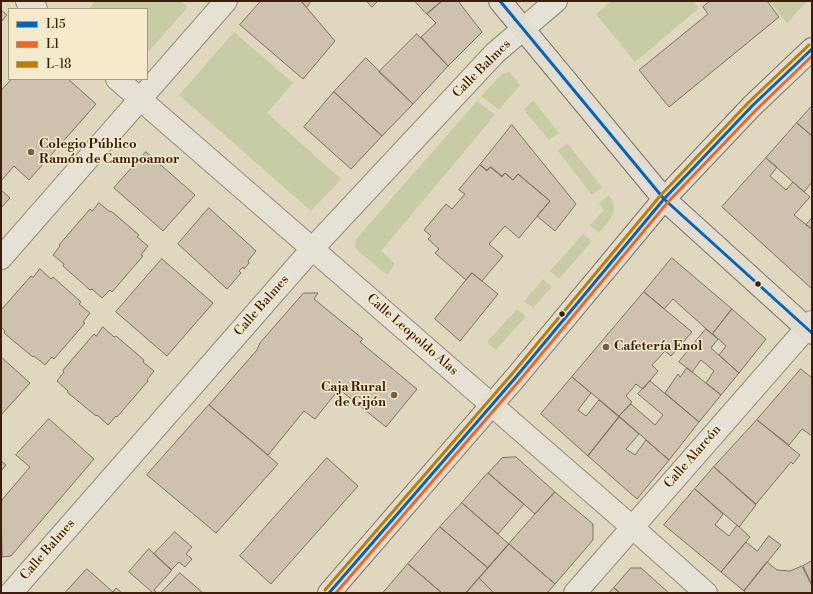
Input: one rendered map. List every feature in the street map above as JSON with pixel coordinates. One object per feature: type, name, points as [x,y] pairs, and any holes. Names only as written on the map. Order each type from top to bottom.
[{"type":"main road","points":[[500,1],[664,199],[810,328]]},
{"type":"main road","points":[[329,593],[664,199],[752,106],[812,49]]},
{"type":"street","points":[[27,1],[35,8]]},
{"type":"street","points":[[1,258],[226,1]]},
{"type":"street","name":"Calle Balmes","points":[[11,593],[312,249],[495,53],[556,1]]},
{"type":"street","name":"Calle Leopoldo Alas","points":[[118,80],[706,593]]},
{"type":"street","name":"Calle Alarcón","points":[[575,593],[810,328]]},
{"type":"street","points":[[1,588],[8,593]]},
{"type":"green space","points":[[95,1],[181,1],[188,7],[148,52],[148,8],[90,8]]},
{"type":"green space","points":[[611,1],[693,1],[699,8],[635,62],[596,14]]},
{"type":"green space","points":[[769,1],[807,1],[787,23]]},
{"type":"green space","points":[[234,32],[293,83],[267,113],[341,179],[311,211],[179,95]]},
{"type":"green space","points":[[510,72],[520,85],[499,110],[481,96],[502,74]]},
{"type":"green space","points":[[533,100],[559,133],[549,140],[524,110]]},
{"type":"green space","points":[[477,101],[495,115],[381,251],[395,264],[387,275],[355,248],[356,239]]},
{"type":"green space","points":[[567,143],[602,187],[592,195],[558,151]]},
{"type":"green space","points":[[609,195],[614,206],[614,211],[610,220],[599,233],[590,225],[604,210],[599,203]]},
{"type":"green space","points":[[583,234],[592,241],[559,279],[550,271]]},
{"type":"green space","points":[[543,279],[552,287],[533,308],[524,301]]},
{"type":"green space","points":[[517,309],[526,316],[496,350],[487,342]]},
{"type":"building","points":[[261,1],[301,1],[335,41],[303,79],[240,25]]},
{"type":"building","points":[[301,1],[311,1],[307,7]]},
{"type":"building","points":[[367,1],[378,1],[372,7]]},
{"type":"building","points":[[415,1],[442,1],[427,14]]},
{"type":"building","points":[[442,1],[458,1],[482,32],[448,66],[421,37],[436,23],[427,14]]},
{"type":"building","points":[[710,1],[767,1],[779,17],[669,107],[639,70],[708,14],[703,7]]},
{"type":"building","points":[[1,10],[7,15],[1,22]]},
{"type":"building","points":[[417,34],[448,66],[413,104],[379,72]]},
{"type":"building","points":[[366,58],[413,104],[382,136],[334,92]]},
{"type":"building","name":"Colegio Público Ramón de Campoamor","points":[[11,80],[69,80],[96,104],[29,180],[14,166],[1,181],[1,91]]},
{"type":"building","points":[[334,92],[382,136],[351,169],[304,127]]},
{"type":"building","points":[[812,106],[812,136],[797,123]]},
{"type":"building","points":[[797,123],[812,136],[812,182],[804,192],[766,158]]},
{"type":"building","points":[[512,125],[576,204],[555,231],[537,216],[550,201],[518,174],[513,180],[505,173],[502,176],[491,167],[487,170],[480,165]]},
{"type":"building","points":[[146,152],[195,195],[163,231],[114,188]]},
{"type":"building","points":[[766,158],[777,167],[770,176],[786,190],[793,182],[810,197],[794,215],[812,229],[811,288],[722,207]]},
{"type":"building","points":[[480,165],[487,171],[490,167],[502,177],[505,173],[513,180],[518,174],[550,201],[519,238],[505,226],[489,244],[503,256],[482,281],[472,273],[466,280],[435,253],[439,249],[428,239],[431,236],[424,230],[446,204],[452,209],[465,194],[459,190]]},
{"type":"building","points":[[1,190],[10,198],[1,208]]},
{"type":"building","points":[[99,203],[110,212],[111,211],[139,235],[137,237],[148,246],[141,255],[143,256],[112,292],[110,290],[102,298],[92,289],[90,290],[53,255],[60,246],[59,245],[90,209],[92,211]]},
{"type":"building","points":[[209,208],[256,251],[248,261],[249,263],[244,269],[243,267],[239,271],[241,273],[227,289],[178,244]]},
{"type":"building","points":[[812,218],[812,229],[806,225]]},
{"type":"building","points":[[672,258],[732,309],[712,334],[673,299],[664,309],[644,292]]},
{"type":"building","points":[[162,259],[213,303],[167,356],[116,312]]},
{"type":"building","points":[[40,269],[51,279],[53,277],[81,302],[79,304],[90,313],[83,322],[85,323],[54,359],[52,357],[45,365],[4,333],[5,331],[1,327],[1,310],[31,276],[33,277]]},
{"type":"building","points":[[472,273],[498,294],[460,341],[435,319]]},
{"type":"building","points":[[644,292],[692,332],[671,356],[665,351],[652,365],[658,371],[643,389],[636,384],[626,396],[632,402],[619,416],[572,377]]},
{"type":"building","points":[[304,293],[318,293],[314,299],[363,339],[360,342],[417,389],[386,427],[339,389],[315,419],[304,411],[268,455],[209,405],[257,350],[260,343]]},
{"type":"building","points":[[732,309],[766,339],[739,373],[719,355],[726,346],[713,334]]},
{"type":"building","points":[[103,327],[144,360],[143,362],[154,371],[147,380],[148,381],[117,417],[116,416],[108,425],[67,392],[68,391],[57,381],[64,372],[63,370],[94,334],[96,336]]},
{"type":"building","points":[[706,329],[718,339],[711,348],[739,373],[721,395],[706,383],[714,371],[701,360],[692,372],[679,362]]},
{"type":"building","points":[[1,357],[30,383],[1,415]]},
{"type":"building","points":[[687,368],[721,395],[699,422],[665,393],[678,374],[680,377]]},
{"type":"building","points":[[801,369],[812,378],[812,436],[802,429],[789,445],[757,420]]},
{"type":"building","points":[[572,377],[591,393],[578,410],[586,416],[599,400],[619,417],[588,456],[541,414]]},
{"type":"building","points":[[650,381],[699,422],[669,460],[619,416],[631,404],[655,425],[663,415],[638,394]]},
{"type":"building","points":[[209,405],[278,464],[216,533],[147,475]]},
{"type":"building","points":[[619,417],[639,434],[626,449],[635,455],[646,440],[669,460],[637,499],[588,456]]},
{"type":"building","points":[[49,419],[94,459],[11,556],[2,557],[1,501],[30,467],[16,455]]},
{"type":"building","points":[[757,420],[800,455],[793,464],[791,462],[756,504],[714,467]]},
{"type":"building","points":[[516,457],[555,492],[535,514],[488,473],[502,458]]},
{"type":"building","points":[[327,458],[358,486],[271,584],[240,556]]},
{"type":"building","points":[[1,461],[6,465],[1,471]]},
{"type":"building","points":[[714,467],[756,505],[739,527],[695,489]]},
{"type":"building","points":[[488,473],[524,504],[498,534],[462,503]]},
{"type":"building","points":[[695,489],[723,514],[715,525],[729,536],[737,525],[750,537],[721,572],[664,525]]},
{"type":"building","points":[[555,492],[593,524],[593,540],[555,584],[509,544]]},
{"type":"building","points":[[462,503],[509,544],[488,568],[440,527]]},
{"type":"building","points":[[440,527],[488,568],[466,593],[442,593],[408,564]]},
{"type":"building","points":[[175,532],[192,547],[186,554],[192,559],[185,567],[179,562],[171,570],[154,554]]},
{"type":"building","points":[[769,536],[781,545],[744,591],[721,572],[746,542],[757,551]]},
{"type":"building","points":[[509,544],[555,584],[547,593],[494,593],[479,578]]},
{"type":"building","points":[[149,549],[172,570],[154,590],[157,593],[153,593],[129,572]]},
{"type":"building","points":[[812,561],[812,585],[803,566]]},
{"type":"building","points":[[767,562],[777,570],[790,571],[802,566],[812,586],[812,593],[746,593],[744,591]]},
{"type":"building","points":[[408,564],[442,593],[383,593]]},
{"type":"building","points":[[631,568],[641,568],[669,593],[620,593],[614,588]]},
{"type":"building","points":[[87,569],[113,592],[116,588],[122,593],[65,593]]},
{"type":"building","points":[[180,573],[203,593],[161,593]]},
{"type":"building","points":[[479,578],[494,593],[466,593]]},
{"type":"building","points":[[614,588],[620,593],[609,593]]},
{"type":"transit line","name":"L15","points":[[500,1],[664,199],[812,333]]},
{"type":"transit line","name":"L-18","points":[[325,590],[512,374],[660,196],[748,103],[809,45]]},
{"type":"transit line","name":"L15","points":[[329,593],[516,377],[664,199],[752,106],[812,49]]},
{"type":"transit line","name":"L1","points":[[336,593],[520,380],[668,202],[756,110],[812,56]]},
{"type":"place","name":"Colegio Público Ramón de Campoamor","points":[[31,152]]},
{"type":"place","name":"Cafetería Enol","points":[[606,347]]},
{"type":"place","name":"Caja Rural de Gijón","points":[[394,395]]}]
